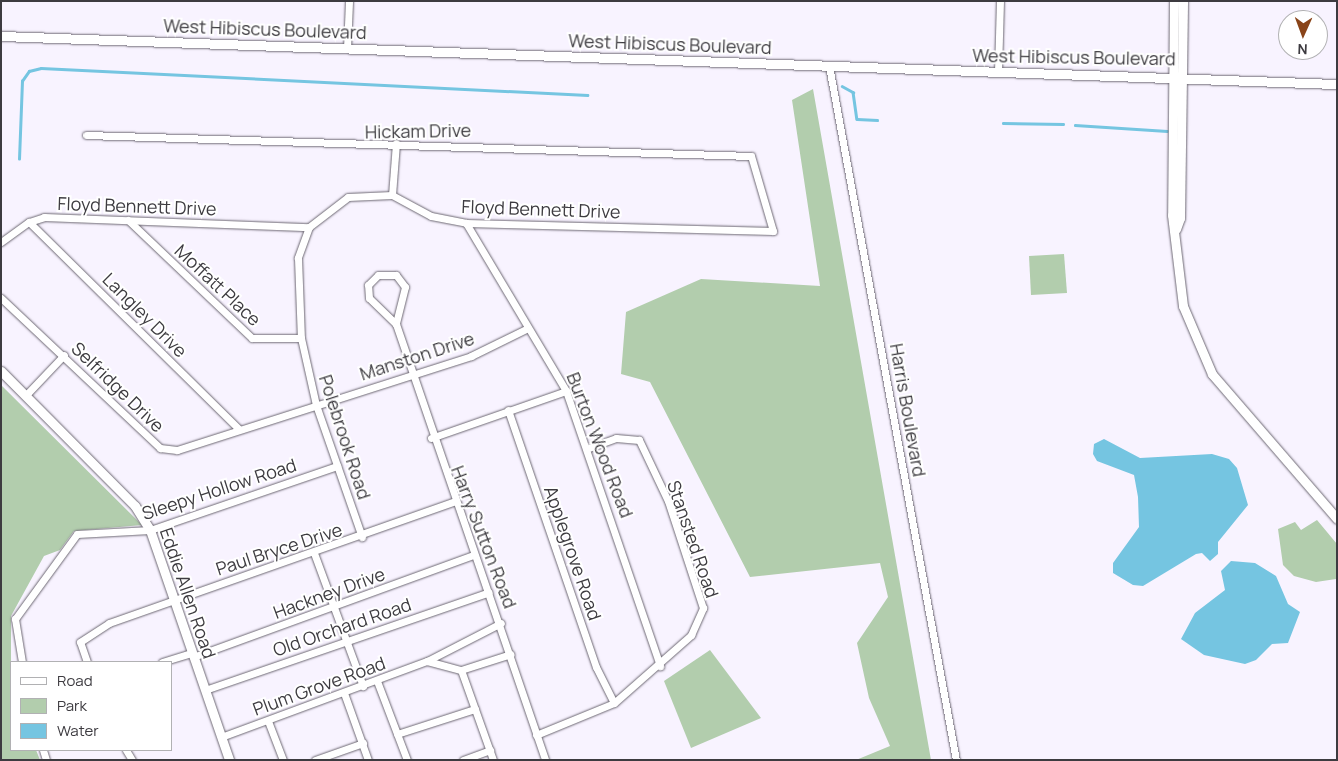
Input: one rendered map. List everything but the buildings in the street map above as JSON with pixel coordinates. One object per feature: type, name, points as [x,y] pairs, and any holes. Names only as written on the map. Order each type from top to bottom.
[{"type":"street","points":[[347,49],[349,1]]},
{"type":"street","points":[[998,72],[1000,1]]},
{"type":"street","points":[[1174,1],[1180,218],[1176,229],[1183,306],[1212,374],[1337,519]]},
{"type":"street","points":[[1176,76],[1183,1]]},
{"type":"street","name":"West Hibiscus Boulevard","points":[[1,36],[998,72],[1176,76],[1337,84]]},
{"type":"street","name":"Harris Boulevard","points":[[829,66],[956,760]]},
{"type":"street","name":"Hickam Drive","points":[[86,135],[357,147],[396,143],[751,156],[773,231]]},
{"type":"street","points":[[392,196],[396,143]]},
{"type":"street","name":"Floyd Bennett Drive","points":[[1,242],[29,222],[44,218],[309,227],[348,198],[392,196],[431,216],[466,223],[773,231]]},
{"type":"street","name":"Moffatt Place","points":[[128,220],[252,338],[301,338]]},
{"type":"street","name":"Langley Drive","points":[[29,222],[239,429]]},
{"type":"street","name":"Burton Wood Road","points":[[466,223],[526,330],[547,354],[566,390],[589,448],[660,666]]},
{"type":"street","name":"Polebrook Road","points":[[309,227],[298,258],[301,338],[316,405],[362,536]]},
{"type":"street","name":"Harry Sutton Road","points":[[396,324],[405,287],[396,275],[378,274],[368,285],[369,298],[396,324],[431,438],[501,623],[545,760]]},
{"type":"street","name":"Selfridge Drive","points":[[1,298],[64,355],[160,448],[177,450],[316,405]]},
{"type":"street","name":"Manston Drive","points":[[316,405],[471,356],[526,330]]},
{"type":"street","points":[[26,395],[64,355]]},
{"type":"street","name":"Eddie Allen Road","points":[[1,371],[135,506],[150,530],[172,600],[229,760]]},
{"type":"street","points":[[431,438],[566,390]]},
{"type":"street","name":"Applegrove Road","points":[[508,410],[596,667],[614,703]]},
{"type":"street","name":"Stansted Road","points":[[536,735],[614,703],[660,666],[691,635],[702,608],[679,537],[639,440],[616,438],[589,448]]},
{"type":"street","name":"Sleepy Hollow Road","points":[[22,661],[14,619],[77,534],[150,530],[337,466]]},
{"type":"street","name":"Paul Bryce Drive","points":[[87,661],[80,642],[109,623],[314,553],[455,501]]},
{"type":"street","points":[[314,553],[350,640],[362,686]]},
{"type":"street","name":"Hackney Drive","points":[[166,661],[192,655],[336,608],[474,555]]},
{"type":"street","name":"Old Orchard Road","points":[[205,690],[489,592]]},
{"type":"street","name":"Plum Grove Road","points":[[221,737],[427,661],[501,623]]},
{"type":"street","points":[[427,661],[461,670],[511,654]]},
{"type":"street","points":[[461,670],[493,760]]},
{"type":"street","points":[[377,681],[407,760]]},
{"type":"street","points":[[344,693],[368,760]]},
{"type":"street","points":[[397,734],[475,709]]},
{"type":"street","points":[[268,721],[283,760]]},
{"type":"street","points":[[315,760],[362,743]]},
{"type":"street","points":[[463,760],[490,750]]},
{"type":"green space","points":[[813,89],[931,760],[856,760],[890,746],[869,698],[857,643],[888,597],[880,563],[750,577],[650,382],[621,374],[626,312],[701,279],[820,286],[792,100]]},
{"type":"green space","points":[[1064,254],[1067,293],[1031,295],[1029,256]]},
{"type":"green space","points":[[1,385],[142,525],[74,531],[60,550],[44,556],[11,616],[10,661],[10,751],[36,751],[40,760],[1,760]]},
{"type":"green space","points":[[1317,520],[1337,544],[1336,579],[1316,582],[1294,576],[1283,565],[1278,529],[1295,522],[1301,530]]},
{"type":"green space","points":[[710,650],[761,718],[691,748],[664,681]]},
{"type":"water","points":[[1104,439],[1140,458],[1212,454],[1229,459],[1237,468],[1248,505],[1218,542],[1218,554],[1210,561],[1202,553],[1196,554],[1143,586],[1133,585],[1113,573],[1113,563],[1139,527],[1138,497],[1134,475],[1097,461],[1093,454],[1094,444]]},
{"type":"water","points":[[1231,561],[1255,563],[1276,576],[1288,604],[1300,612],[1288,643],[1272,644],[1256,660],[1245,664],[1204,655],[1181,639],[1195,613],[1225,590],[1221,571]]},
{"type":"waterway","points":[[19,159],[22,81],[29,71],[41,68],[587,95]]},
{"type":"waterway","points":[[842,86],[853,92],[857,119],[877,120]]},
{"type":"waterway","points":[[1003,123],[1063,124]]},
{"type":"waterway","points":[[1075,125],[1167,131]]}]
